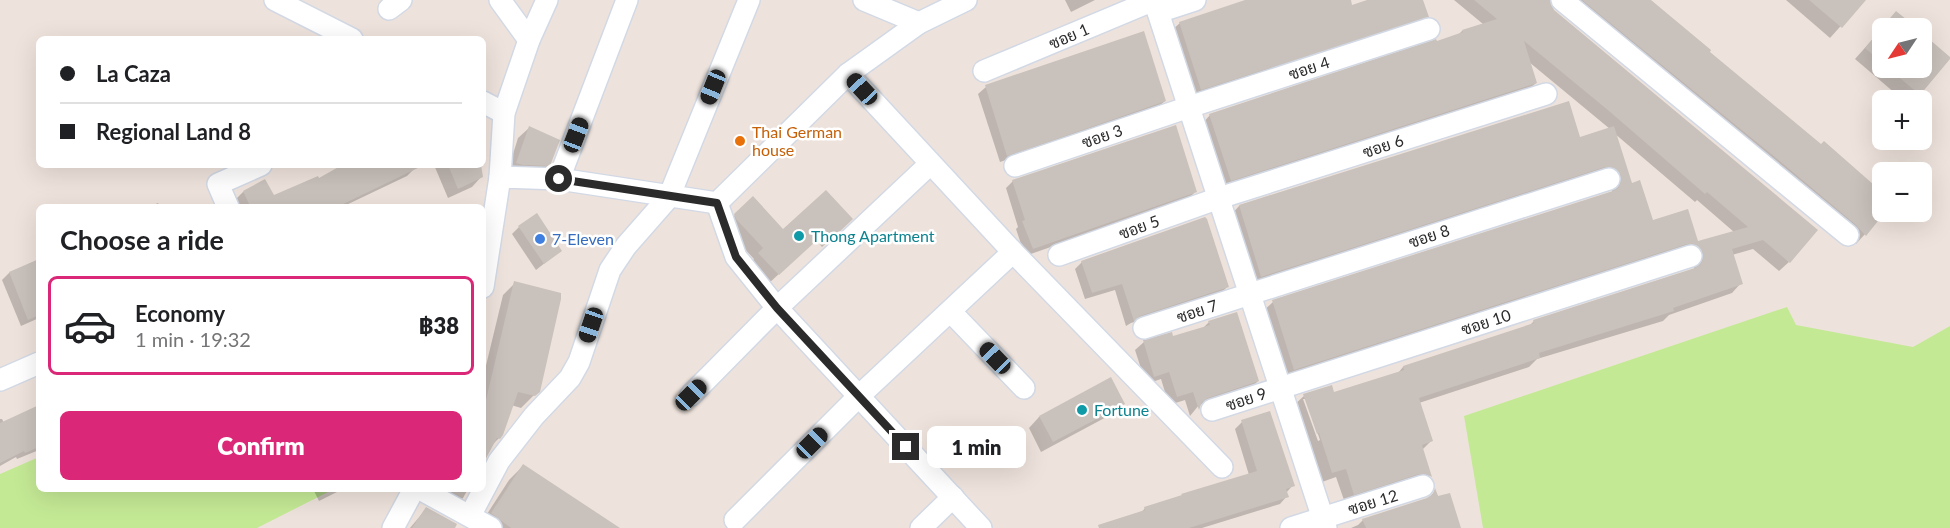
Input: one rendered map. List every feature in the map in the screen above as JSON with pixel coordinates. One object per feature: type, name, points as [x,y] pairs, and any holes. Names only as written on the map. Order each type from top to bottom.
[{"type":"street","points":[[275,0],[346,36]]},
{"type":"street","points":[[500,0],[529,40]]},
{"type":"street","points":[[486,268],[500,177],[504,113],[529,40],[547,0]]},
{"type":"street","points":[[559,179],[627,0]]},
{"type":"street","points":[[486,486],[499,461],[534,416],[570,378],[579,362],[610,270],[669,197],[749,0]]},
{"type":"street","points":[[864,0],[919,23]]},
{"type":"street","points":[[717,203],[848,74],[919,23],[966,0]]},
{"type":"street","name":"ซอย 1","points":[[984,71],[1155,4],[1195,0]]},
{"type":"street","points":[[1562,0],[1848,235]]},
{"type":"street","points":[[1155,4],[1324,523]]},
{"type":"street","name":"ซอย 4","points":[[1189,107],[1429,29]]},
{"type":"street","points":[[848,74],[1013,252],[1222,467]]},
{"type":"street","name":"ซอย 6","points":[[1219,198],[1546,94]]},
{"type":"street","points":[[486,104],[504,113]]},
{"type":"street","name":"ซอย 3","points":[[1015,166],[1189,107]]},
{"type":"street","points":[[691,395],[777,308],[930,164]]},
{"type":"street","points":[[227,204],[218,184],[254,168]]},
{"type":"street","points":[[500,177],[559,179],[717,203]]},
{"type":"street","name":"ซอย 8","points":[[1250,293],[1609,179]]},
{"type":"street","name":"ซอย 5","points":[[1059,255],[1219,198]]},
{"type":"street","points":[[717,203],[736,257],[777,308],[981,528]]},
{"type":"street","points":[[735,520],[859,396],[1013,252]]},
{"type":"street","name":"ซอย 10","points":[[1280,388],[1691,256]]},
{"type":"street","name":"ซอย 7","points":[[1143,328],[1250,293]]},
{"type":"street","points":[[951,312],[1024,388]]},
{"type":"street","points":[[0,380],[36,364]]},
{"type":"street","name":"ซอย 9","points":[[1212,410],[1280,388]]},
{"type":"street","name":"ซอย 12","points":[[1290,528],[1324,523],[1423,486]]},
{"type":"street","points":[[393,528],[412,492]]},
{"type":"street","points":[[426,492],[491,528]]},
{"type":"street","points":[[470,516],[483,492]]},
{"type":"street","points":[[921,528],[953,497]]},
{"type":"green space","points":[[1787,307],[1796,325],[1913,347],[1950,326],[1950,528],[1483,528],[1464,416]]},
{"type":"green space","points":[[36,458],[36,492],[328,492],[257,528],[0,528],[0,474]]},
{"type":"building","points":[[1245,0],[1351,0],[1352,5],[1367,0],[1423,0],[1429,17],[1201,90],[1179,22]]},
{"type":"building","points":[[1474,0],[1550,0],[1554,10],[1818,230],[1790,263],[1763,240],[1732,249],[1743,284],[1673,308],[1674,311],[1539,353],[1540,358],[1419,398],[1433,441],[1422,445],[1432,477],[1419,474],[1354,495],[1346,469],[1332,473],[1303,394],[1332,385],[1334,392],[1404,370],[1403,366],[1534,323],[1533,320],[1695,268],[1703,259],[1703,252],[1694,244],[1687,244],[1294,370],[1272,300],[1613,191],[1621,182],[1621,175],[1612,167],[1605,167],[1261,277],[1239,205],[1569,101],[1580,137],[1614,126],[1632,183],[1640,180],[1653,220],[1688,209],[1698,241],[1748,227],[1707,192],[1705,194],[1524,41],[1537,83],[1231,181],[1209,114],[1436,39],[1437,41],[1497,19]]},
{"type":"building","points":[[1582,0],[1651,0],[1711,50],[1710,52],[1821,144],[1824,141],[1872,183],[1872,222],[1877,222],[1866,236],[1782,163]]},
{"type":"building","points":[[1809,0],[1866,0],[1842,28]]},
{"type":"building","points":[[1896,11],[1905,18],[1890,18]]},
{"type":"building","points":[[1144,31],[1166,101],[1007,156],[985,85]]},
{"type":"building","points":[[1872,40],[1872,54],[1865,48]]},
{"type":"building","points":[[1932,42],[1950,59],[1924,90],[1914,90],[1900,78],[1932,78]]},
{"type":"building","points":[[1176,125],[1197,192],[1033,249],[1022,221],[1025,220],[1012,180]]},
{"type":"building","points":[[529,126],[560,140],[550,166],[516,163]]},
{"type":"building","points":[[337,168],[418,168],[343,204],[249,204],[243,191],[265,179],[274,195],[318,176],[319,178]]},
{"type":"building","points":[[449,168],[482,168],[483,177],[458,189]]},
{"type":"building","name":"Thong Apartment","points":[[826,190],[853,219],[833,238],[827,231],[779,275],[758,253],[763,248],[734,214],[753,196],[783,229]]},
{"type":"building","name":"7-Eleven","points":[[537,213],[562,251],[544,264],[518,226]]},
{"type":"building","points":[[1205,217],[1229,287],[1140,316],[1134,321],[1122,284],[1092,293],[1081,261]]},
{"type":"building","points":[[36,260],[36,316],[28,320],[9,272]]},
{"type":"building","points":[[514,281],[561,293],[540,392],[535,396],[518,392],[503,435],[500,439],[497,438],[486,458],[486,400]]},
{"type":"building","points":[[1237,312],[1259,381],[1208,398],[1202,402],[1199,410],[1193,392],[1177,397],[1169,372],[1154,377],[1143,340],[1172,332],[1173,336],[1210,325],[1208,321]]},
{"type":"building","name":"Fortune","points":[[1111,377],[1125,404],[1053,442],[1039,416]]},
{"type":"building","points":[[36,406],[36,448],[25,453],[24,451],[0,463],[0,423]]},
{"type":"building","points":[[1270,411],[1295,486],[1286,489],[1289,497],[1189,528],[1099,528],[1098,525],[1145,510],[1144,507],[1257,471],[1241,420]]},
{"type":"building","points":[[523,464],[620,528],[511,528],[491,513]]},
{"type":"building","points":[[1435,488],[1438,496],[1450,493],[1461,528],[1366,528],[1362,519],[1427,498],[1433,494]]},
{"type":"building","points":[[426,507],[457,524],[455,528],[412,528]]},
{"type":"place","name":"Thai German house","points":[[740,141]]},
{"type":"place","name":"Thong Apartment","points":[[799,236]]},
{"type":"place","name":"7-Eleven","points":[[540,239]]},
{"type":"place","name":"Fortune","points":[[1082,410]]},
{"type":"route","points":[[559,179],[717,203],[736,257],[777,308],[906,447]]}]
